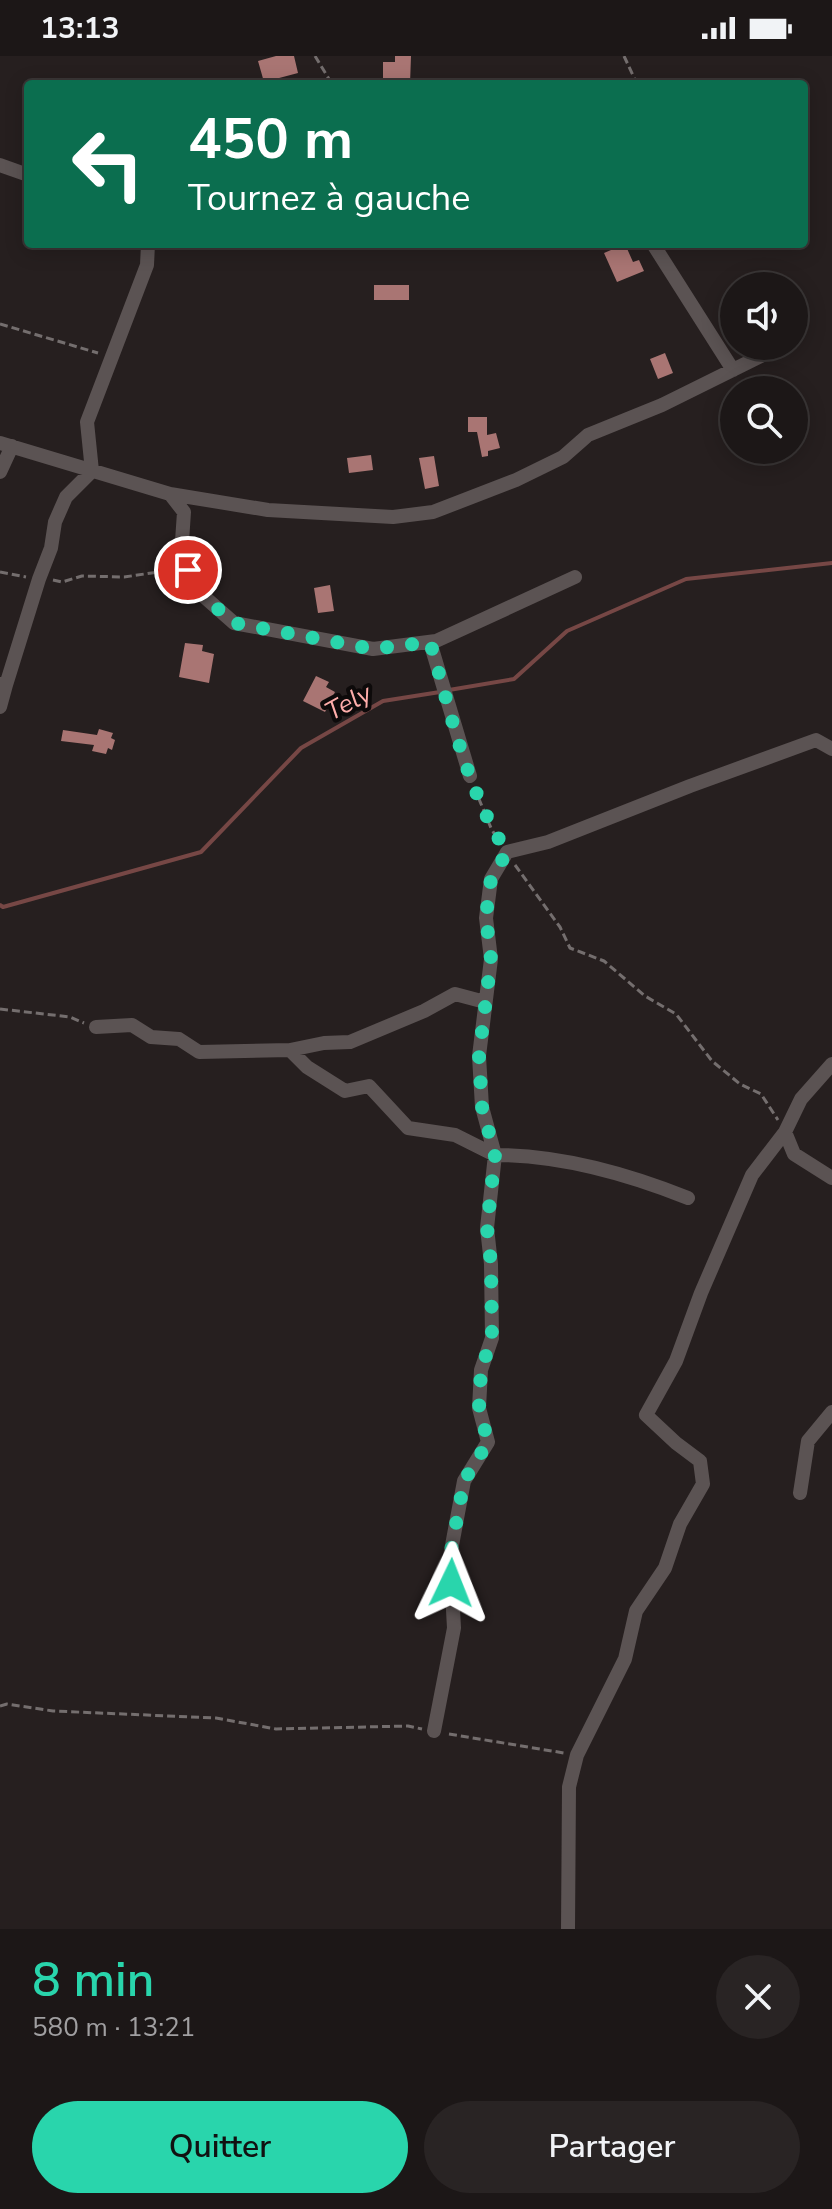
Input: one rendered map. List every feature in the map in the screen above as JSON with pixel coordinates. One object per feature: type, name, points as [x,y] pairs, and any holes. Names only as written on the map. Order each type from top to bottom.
[{"type":"street","points":[[0,165],[24,174]]},
{"type":"street","points":[[92,471],[87,422],[147,265],[148,248]]},
{"type":"street","points":[[656,248],[733,370]]},
{"type":"street","points":[[0,472],[6,444],[170,494],[268,510],[393,517],[433,512],[528,474],[563,457],[588,435],[662,405],[753,360]]},
{"type":"street","points":[[0,707],[3,684],[51,548],[55,522],[66,497],[92,471]]},
{"type":"street","points":[[170,494],[184,512],[181,556],[200,593],[234,623],[373,649],[430,642],[575,577]]},
{"type":"street","points":[[430,642],[470,776]]},
{"type":"street","points":[[434,1731],[454,1628],[450,1556],[464,1481],[488,1442],[479,1408],[481,1370],[492,1338],[487,1228],[495,1155],[482,1107],[479,1056],[491,959],[486,918],[491,879],[507,852],[548,842],[816,740],[832,749]]},
{"type":"street","points":[[96,1027],[132,1025],[151,1037],[179,1039],[199,1052],[290,1050],[324,1043],[350,1042],[424,1011],[455,994],[485,1002]]},
{"type":"street","points":[[290,1050],[307,1067],[345,1091],[369,1086],[408,1128],[455,1135],[495,1155],[530,1155],[569,1162],[656,1185],[688,1198]]},
{"type":"street","points":[[568,1929],[569,1787],[577,1755],[625,1659],[636,1611],[665,1568],[680,1524],[703,1484],[700,1461],[646,1415],[676,1361],[701,1293],[752,1175],[785,1132],[801,1099],[832,1064]]},
{"type":"street","points":[[785,1132],[794,1154],[832,1178]]},
{"type":"street","points":[[800,1493],[808,1441],[832,1412]]},
{"type":"path","points":[[315,56],[330,80]]},
{"type":"path","points":[[624,56],[635,80]]},
{"type":"path","points":[[0,324],[113,357]]},
{"type":"path","points":[[0,572],[62,582],[82,576],[124,577],[188,570]]},
{"type":"path","points":[[470,776],[491,828],[536,897],[560,927],[570,948],[604,961],[645,996],[676,1014],[712,1061],[740,1084],[761,1094],[785,1132]]},
{"type":"path","points":[[0,1009],[70,1017],[96,1027]]},
{"type":"path","points":[[0,1706],[216,1718],[276,1729],[408,1726],[577,1755]]},
{"type":"building","points":[[276,56],[294,56],[298,73],[263,80],[258,61]]},
{"type":"building","points":[[395,56],[411,56],[410,80],[383,80],[383,62],[395,62]]},
{"type":"building","points":[[627,248],[633,262],[639,260],[644,271],[617,282],[604,253]]},
{"type":"building","points":[[374,285],[409,285],[409,300],[374,300]]},
{"type":"building","points":[[665,353],[673,373],[658,379],[650,359]]},
{"type":"building","points":[[468,417],[487,417],[487,435],[496,433],[500,448],[488,451],[488,456],[482,457],[477,432],[468,432]]},
{"type":"building","points":[[371,455],[373,470],[349,473],[347,458]]},
{"type":"building","points":[[434,456],[439,486],[425,489],[419,458]]},
{"type":"building","points":[[330,585],[334,611],[318,613],[314,588]]},
{"type":"building","points":[[185,643],[203,645],[202,651],[214,654],[209,683],[179,677]]},
{"type":"building","points":[[316,676],[329,682],[326,687],[335,692],[325,712],[303,701]]},
{"type":"building","points":[[99,729],[113,733],[111,738],[115,740],[112,750],[108,748],[106,754],[92,751],[94,745],[61,741],[63,730],[97,735]]},
{"type":"waterway","name":"Tely","points":[[449,690],[514,679],[567,631],[686,579],[832,563]]},
{"type":"waterway","name":"Tely","points":[[0,905],[3,907],[201,852],[301,748],[383,701],[440,692]]},
{"type":"route","points":[[188,570],[200,593],[234,623],[373,649],[430,642],[470,776],[491,828],[507,852],[491,879],[488,899],[486,918],[491,959],[479,1056],[482,1107],[495,1155],[487,1228],[492,1338],[481,1370],[479,1408],[488,1442],[464,1481],[450,1556],[451,1583]]}]
